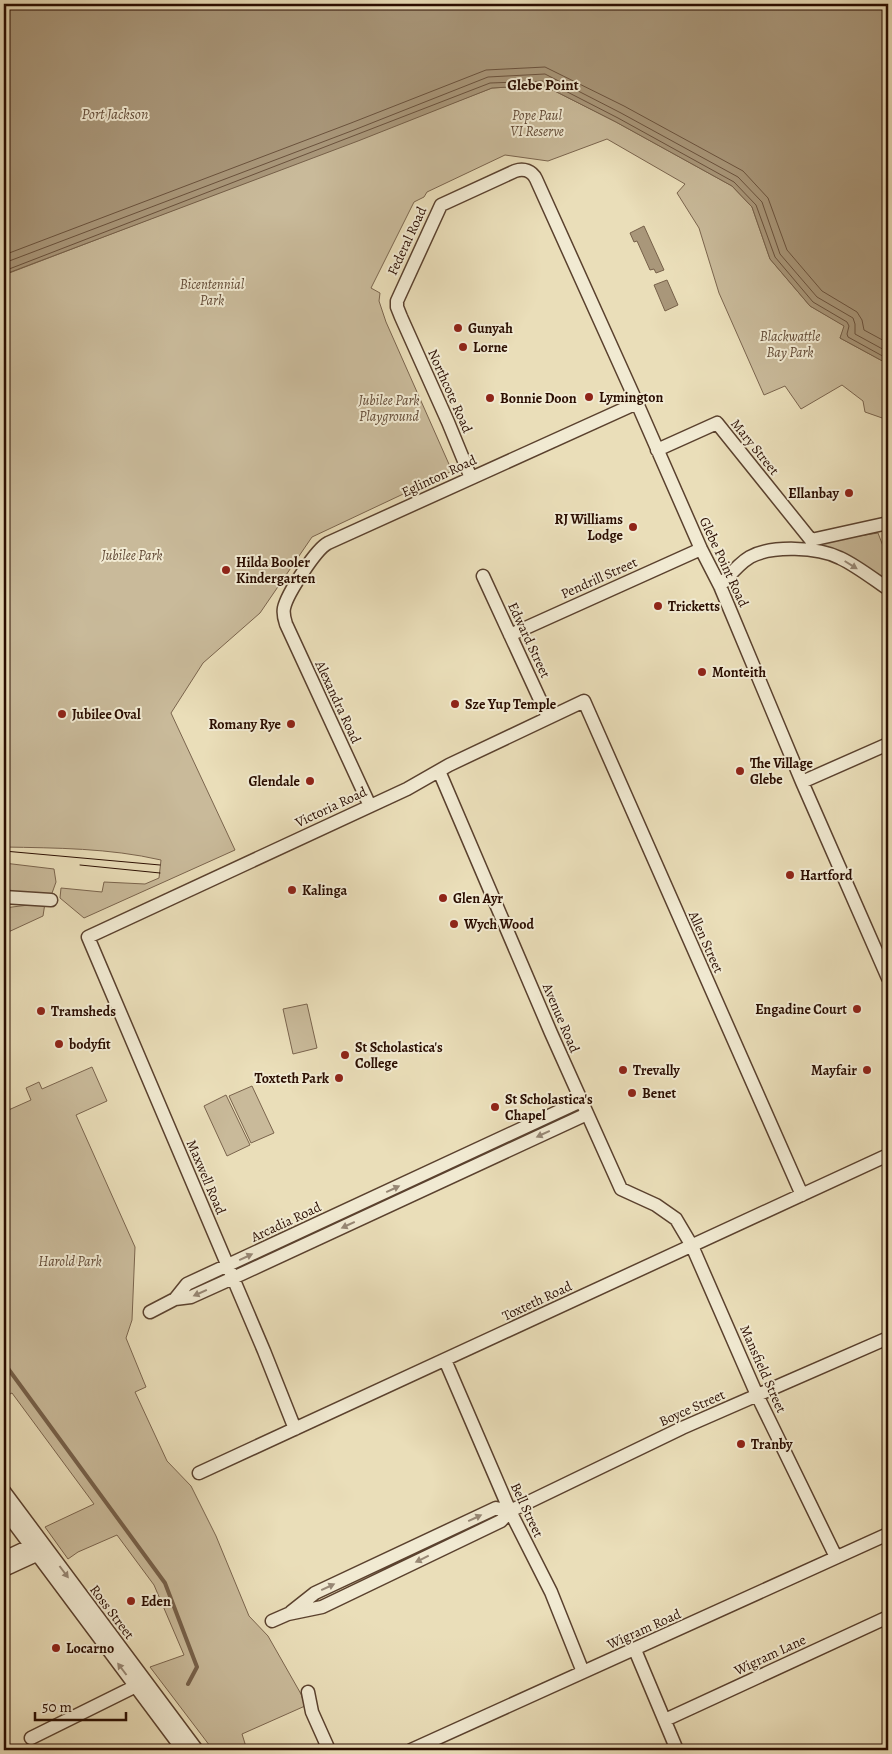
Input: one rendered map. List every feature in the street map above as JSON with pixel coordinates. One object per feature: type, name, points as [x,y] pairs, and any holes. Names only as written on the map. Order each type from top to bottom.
[{"type":"street","name":"Federal Road","points":[[401,317],[397,307],[397,298],[439,208],[453,199],[522,169]]},
{"type":"street","name":"Glebe Point Road","points":[[522,169],[530,172],[536,179],[701,549],[720,586],[802,782],[888,978]]},
{"type":"street","name":"Northcote Road","points":[[401,317],[471,478]]},
{"type":"street","name":"Eglinton Road","points":[[284,610],[312,558],[322,546],[637,403]]},
{"type":"street","name":"Mary Street","points":[[657,450],[717,423],[811,545]]},
{"type":"street","points":[[720,586],[742,563],[755,555],[780,549],[811,545],[888,523]]},
{"type":"street","points":[[811,545],[840,558],[888,589]]},
{"type":"street","name":"Pendrill Street","points":[[510,635],[701,549]]},
{"type":"street","name":"Edward Street","points":[[483,576],[548,717]]},
{"type":"street","name":"Alexandra Road","points":[[284,610],[286,624],[370,806]]},
{"type":"street","name":"Victoria Road","points":[[88,937],[407,789],[439,771],[584,701]]},
{"type":"street","name":"Allen Street","points":[[584,701],[802,1195]]},
{"type":"street","points":[[802,782],[888,744]]},
{"type":"street","name":"Avenue Road","points":[[439,771],[621,1189],[656,1205],[676,1219],[692,1246]]},
{"type":"street","points":[[4,897],[51,900]]},
{"type":"street","name":"Maxwell Road","points":[[88,937],[234,1278],[295,1429]]},
{"type":"street","name":"Arcadia Road","points":[[175,1299],[187,1284],[582,1101]]},
{"type":"street","name":"Arcadia Road","points":[[150,1312],[175,1299],[191,1297],[234,1278],[587,1114]]},
{"type":"street","points":[[489,1144],[495,1156]]},
{"type":"street","name":"Toxteth Road","points":[[199,1473],[888,1155]]},
{"type":"street","points":[[415,1179],[420,1191]]},
{"type":"street","name":"Mansfield Street","points":[[692,1246],[757,1395],[836,1557]]},
{"type":"street","name":"Boyce Street","points":[[272,1621],[288,1614],[322,1607],[500,1521],[510,1510],[682,1428],[888,1338]]},
{"type":"street","name":"Bell Street","points":[[445,1360],[510,1510],[551,1592],[583,1672]]},
{"type":"street","name":"Ross Street","points":[[4,1491],[39,1548],[141,1684],[197,1750]]},
{"type":"street","name":"Ross Street","points":[[4,1510],[39,1548]]},
{"type":"street","name":"Wigram Road","points":[[411,1750],[888,1534]]},
{"type":"street","points":[[4,1558],[39,1548]]},
{"type":"street","points":[[4,1570],[39,1548]]},
{"type":"street","name":"Wigram Lane","points":[[665,1720],[888,1617]]},
{"type":"street","points":[[635,1650],[677,1750]]},
{"type":"street","points":[[31,1738],[141,1684]]},
{"type":"street","name":"Ross Street","points":[[141,1684],[183,1750]]},
{"type":"street","points":[[308,1692],[312,1712],[329,1750]]},
{"type":"green space","points":[[543,85],[616,122],[732,186],[752,207],[770,259],[810,306],[845,326],[840,338],[888,364],[888,420],[865,412],[863,401],[842,385],[801,409],[785,386],[764,395],[719,293],[699,228],[677,193],[685,184],[607,139],[548,161],[505,155],[427,192],[424,197],[414,202],[371,288],[380,293],[379,301],[386,322],[452,471],[312,537],[260,613],[203,663],[171,713],[235,850],[84,918],[60,898],[61,888],[102,892],[104,882],[145,884],[159,878],[161,860],[102,851],[4,847],[4,275],[492,88]]},
{"type":"green space","points":[[878,533],[888,559],[888,582],[849,556],[822,546],[821,542]]},
{"type":"green space","points":[[4,863],[54,869],[56,882],[51,896],[4,892]]},
{"type":"green space","points":[[45,903],[43,916],[4,934],[4,908]]},
{"type":"green space","points":[[307,1004],[317,1048],[293,1054],[283,1009]]},
{"type":"green space","name":"Harold Park","points":[[92,1067],[107,1101],[76,1115],[135,1247],[132,1320],[126,1338],[146,1387],[135,1392],[167,1461],[191,1486],[216,1536],[249,1616],[268,1636],[301,1694],[305,1706],[242,1734],[247,1750],[213,1750],[150,1667],[184,1655],[154,1585],[117,1535],[78,1552],[68,1559],[45,1527],[94,1504],[12,1393],[4,1397],[4,1112],[31,1100],[26,1088],[39,1082],[42,1089]]},
{"type":"green space","points":[[252,1086],[274,1133],[251,1143],[229,1096]]},
{"type":"green space","points":[[226,1095],[250,1145],[227,1156],[204,1106]]},
{"type":"water","name":"Port Jackson","points":[[4,4],[888,4],[888,364],[840,338],[844,326],[810,306],[770,259],[752,207],[732,186],[616,122],[543,85],[492,88],[358,141],[8,273],[4,281]]},
{"type":"water","points":[[644,226],[664,270],[656,273],[654,269],[650,270],[637,241],[634,242],[630,233]]},
{"type":"water","points":[[667,280],[678,305],[665,311],[654,285]]},
{"type":"waterway","points":[[4,1363],[165,1583],[197,1667],[188,1684]]},
{"type":"tram line","points":[[4,851],[160,865]]},
{"type":"tram line","points":[[80,865],[160,873]]},
{"type":"place","name":"Gunyah","points":[[458,328]]},
{"type":"place","name":"Lorne","points":[[463,347]]},
{"type":"place","name":"Lymington","points":[[589,397]]},
{"type":"place","name":"Bonnie Doon","points":[[490,398]]},
{"type":"place","name":"Ellanbay","points":[[849,493]]},
{"type":"place","name":"RJ Williams Lodge","points":[[633,527]]},
{"type":"place","name":"Hilda Booler Kindergarten","points":[[226,570]]},
{"type":"place","name":"Tricketts","points":[[658,606]]},
{"type":"place","name":"Monteith","points":[[702,672]]},
{"type":"place","name":"Sze Yup Temple","points":[[455,704]]},
{"type":"place","name":"Jubilee Oval","points":[[62,714]]},
{"type":"place","name":"Romany Rye","points":[[291,724]]},
{"type":"place","name":"The Village Glebe","points":[[740,771]]},
{"type":"place","name":"Glendale","points":[[310,781]]},
{"type":"place","name":"Hartford","points":[[790,875]]},
{"type":"place","name":"Kalinga","points":[[292,890]]},
{"type":"place","name":"Glen Ayr","points":[[443,898]]},
{"type":"place","name":"Wych Wood","points":[[454,924]]},
{"type":"place","name":"Engadine Court","points":[[857,1009]]},
{"type":"place","name":"Tramsheds","points":[[41,1011]]},
{"type":"place","name":"bodyfit","points":[[59,1044]]},
{"type":"place","name":"St Scholastica's College","points":[[345,1055]]},
{"type":"place","name":"Trevally","points":[[623,1070]]},
{"type":"place","name":"Mayfair","points":[[867,1070]]},
{"type":"place","name":"Toxteth Park","points":[[339,1078]]},
{"type":"place","name":"Benet","points":[[632,1093]]},
{"type":"place","name":"St Scholastica's Chapel","points":[[495,1107]]},
{"type":"place","name":"Tranby","points":[[741,1444]]},
{"type":"place","name":"Eden","points":[[131,1601]]},
{"type":"place","name":"Locarno","points":[[56,1648]]},
{"type":"district","name":"Glebe Point","points":[[543,85]]},
{"type":"park label","name":"Pope Paul VI Reserve","points":[[537,124]]},
{"type":"park label","name":"Bicentennial Park","points":[[212,292]]},
{"type":"park label","name":"Blackwattle Bay Park","points":[[790,344]]},
{"type":"park label","name":"Jubilee Park Playground","points":[[389,408]]},
{"type":"park label","name":"Jubilee Park","points":[[132,555]]}]
